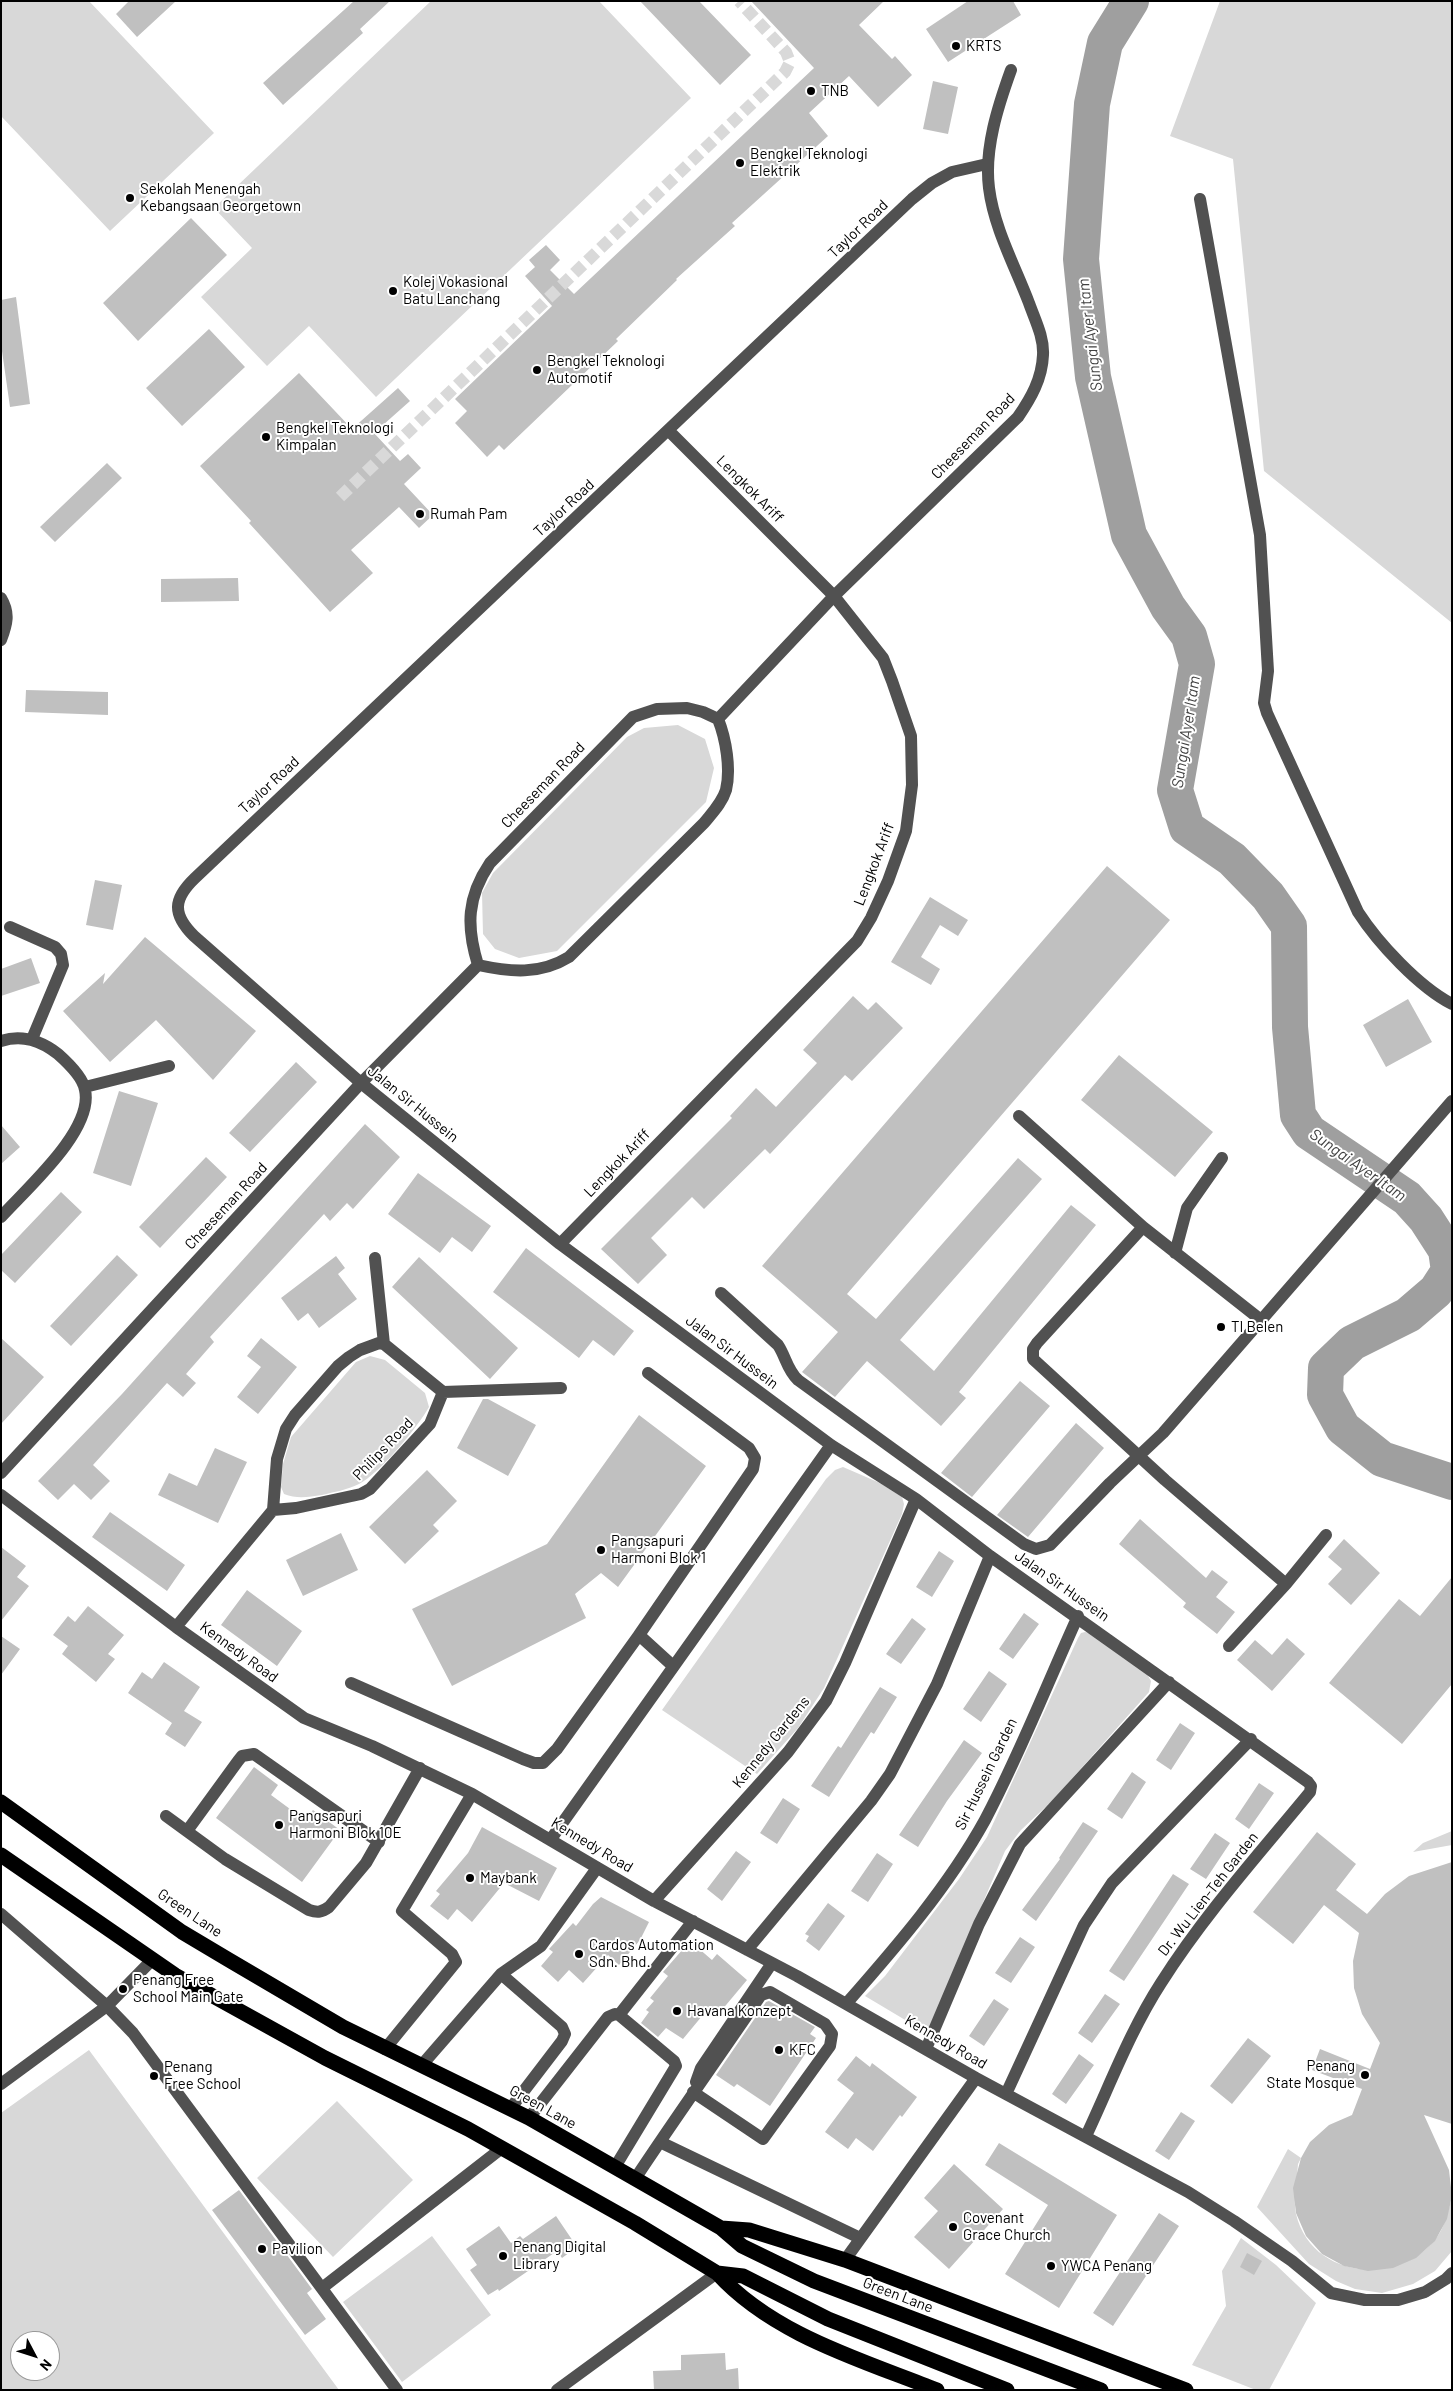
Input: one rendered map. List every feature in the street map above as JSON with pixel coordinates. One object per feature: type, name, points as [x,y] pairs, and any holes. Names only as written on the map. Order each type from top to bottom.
[{"type":"highway","name":"Green Lane","points":[[1,1802],[182,1932],[343,2027],[529,2118],[721,2228],[742,2246],[814,2281],[1099,2389]]},
{"type":"highway","points":[[1,1855],[152,1960],[316,2053],[468,2129],[635,2223],[717,2273],[734,2292],[800,2334],[864,2363],[935,2389]]},
{"type":"highway","points":[[721,2228],[750,2230],[845,2260],[1186,2390]]},
{"type":"highway","points":[[717,2273],[743,2276],[828,2320],[1007,2390]]},
{"type":"street","name":"Cheeseman Road","points":[[1,1473],[361,1083],[478,965],[470,932],[473,895],[480,878],[490,863],[504,848],[633,718],[657,709],[674,708],[703,712],[718,720],[834,596],[1018,417],[1031,398],[1039,378],[1043,354],[1040,332],[995,217],[989,190],[987,164],[1001,100],[1011,70]]},
{"type":"street","name":"Taylor Road","points":[[178,898],[195,878],[912,199],[952,172],[987,164]]},
{"type":"street","points":[[1200,199],[1260,535],[1268,671],[1264,702],[1266,712],[1354,903],[1366,925],[1417,979],[1436,996],[1452,1004]]},
{"type":"street","name":"Lengkok Ariff","points":[[560,1244],[845,954],[871,918],[888,881],[906,831],[912,785],[911,736],[883,658],[834,596],[669,431]]},
{"type":"street","points":[[1,598],[6,606],[8,621],[1,640]]},
{"type":"street","points":[[478,965],[506,971],[524,972],[557,965],[569,957],[704,823],[719,805],[726,790],[728,770],[722,729],[718,720]]},
{"type":"street","name":"Jalan Sir Hussein","points":[[178,898],[178,910],[184,926],[361,1083],[560,1244],[831,1445],[916,1499],[990,1556],[1078,1616],[1250,1739],[1311,1786]]},
{"type":"street","points":[[10,927],[55,947],[61,954],[62,959],[61,974],[32,1039]]},
{"type":"street","points":[[1,1041],[32,1039],[49,1047],[65,1060],[85,1087],[86,1097],[75,1134],[1,1217]]},
{"type":"street","points":[[85,1087],[169,1066]]},
{"type":"street","points":[[721,1293],[778,1345],[784,1354],[789,1369],[798,1380],[1024,1544],[1036,1550],[1050,1545],[1163,1433],[1353,1213],[1452,1102]]},
{"type":"street","points":[[1019,1116],[1143,1227],[1260,1320]]},
{"type":"street","points":[[1175,1253],[1187,1208],[1222,1158]]},
{"type":"street","points":[[1143,1227],[1037,1343],[1032,1354],[1033,1359],[1040,1368],[1140,1455],[1165,1480],[1286,1584]]},
{"type":"street","points":[[375,1258],[384,1344]]},
{"type":"street","points":[[176,1627],[273,1510],[278,1459],[286,1429],[295,1415],[338,1366],[360,1350],[378,1343],[384,1344],[443,1392],[561,1388]]},
{"type":"street","points":[[351,1683],[534,1763],[543,1763],[557,1749],[639,1635],[755,1463],[753,1452],[749,1448],[648,1373]]},
{"type":"street","name":"Philips Road","points":[[273,1510],[296,1508],[361,1494],[370,1488],[430,1424],[443,1392]]},
{"type":"street","points":[[551,1839],[831,1445]]},
{"type":"street","name":"Kennedy Road","points":[[1,1495],[176,1627],[304,1718],[420,1768],[472,1794],[654,1901],[772,1963],[976,2078],[1188,2192],[1277,2251],[1331,2293],[1365,2300],[1398,2300],[1425,2292],[1450,2279]]},
{"type":"street","name":"Kennedy Gardens","points":[[654,1901],[788,1752],[826,1701],[916,1499]]},
{"type":"street","points":[[1229,1646],[1286,1584],[1326,1535]]},
{"type":"street","points":[[747,1950],[871,1801],[890,1774],[937,1684],[990,1556]]},
{"type":"street","name":"Sir Hussein Garden","points":[[846,2004],[900,1943],[946,1881],[984,1820],[1078,1616]]},
{"type":"street","points":[[639,1635],[673,1666]]},
{"type":"street","points":[[926,2049],[979,1924],[1020,1844],[1169,1682]]},
{"type":"street","points":[[1006,2094],[1084,1925],[1097,1903],[1129,1864],[1250,1739]]},
{"type":"street","points":[[187,1831],[242,1756],[254,1754],[379,1842]]},
{"type":"street","points":[[166,1816],[225,1859],[316,1913],[323,1912],[330,1907],[366,1863],[420,1768]]},
{"type":"street","name":"Dr. Wu Lien-Teh Garden","points":[[1086,2136],[1132,2034],[1161,1983],[1196,1931],[1310,1792],[1311,1786]]},
{"type":"street","points":[[385,2049],[456,1962],[452,1954],[402,1910],[472,1794]]},
{"type":"street","points":[[421,2066],[501,1974],[541,1946],[597,1868]]},
{"type":"street","points":[[1,1914],[107,2006],[133,2033],[396,2390]]},
{"type":"street","points":[[529,2118],[608,2017],[619,2015],[693,1921]]},
{"type":"street","points":[[1,2084],[107,2006],[152,1960]]},
{"type":"street","points":[[693,2092],[701,2068],[772,1963]]},
{"type":"street","points":[[501,1974],[562,2026],[564,2034],[562,2041],[510,2108]]},
{"type":"street","points":[[635,2180],[693,2092],[708,2073],[760,1995],[770,1992],[825,2024],[832,2034],[830,2046],[763,2139],[693,2092]]},
{"type":"street","points":[[615,2167],[676,2066],[674,2061],[619,2015]]},
{"type":"street","points":[[845,2260],[976,2078]]},
{"type":"street","points":[[660,2142],[860,2238]]},
{"type":"street","points":[[322,2288],[502,2148]]},
{"type":"street","points":[[557,2390],[717,2273]]},
{"type":"shaded area","points":[[1,1],[89,1],[214,133],[110,231],[1,116]]},
{"type":"shaded area","points":[[431,1],[599,1],[691,98],[376,397],[309,326],[267,366],[201,297],[252,248],[214,208]]},
{"type":"shaded area","points":[[1220,1],[1452,1],[1452,623],[1264,471],[1233,159],[1170,136]]},
{"type":"shaded area","points":[[678,725],[705,739],[714,768],[706,802],[557,951],[519,958],[495,949],[483,934],[482,893],[493,873],[627,737],[644,728]]},
{"type":"shaded area","points":[[370,1356],[385,1360],[425,1393],[429,1407],[416,1426],[387,1460],[359,1484],[322,1495],[298,1497],[284,1494],[281,1487],[283,1464],[291,1437],[356,1362]]},
{"type":"shaded area","points":[[843,1467],[880,1483],[902,1497],[904,1504],[902,1514],[824,1688],[798,1728],[757,1774],[662,1710],[826,1479],[835,1470]]},
{"type":"shaded area","points":[[1081,1633],[1090,1633],[1147,1674],[1151,1681],[1149,1692],[1053,1800],[1021,1830],[1005,1851],[927,2033],[865,1996],[885,1976],[959,1879],[987,1837],[1078,1638]]},
{"type":"shaded area","points":[[1452,1831],[1452,1845],[1413,1852],[1423,1843]]},
{"type":"shaded area","points":[[89,2050],[339,2390],[1,2390],[1,2113]]},
{"type":"shaded area","points":[[337,2101],[413,2180],[333,2257],[257,2178]]},
{"type":"shaded area","points":[[1288,2149],[1301,2158],[1298,2164],[1295,2196],[1296,2214],[1305,2235],[1318,2251],[1336,2262],[1356,2268],[1377,2269],[1398,2265],[1417,2256],[1434,2241],[1446,2220],[1452,2196],[1452,2251],[1435,2271],[1413,2284],[1382,2293],[1355,2289],[1336,2281],[1309,2264],[1257,2207]]},
{"type":"shaded area","points":[[432,2236],[491,2315],[402,2382],[343,2302]]},
{"type":"shaded area","points":[[1241,2238],[1276,2265],[1316,2303],[1269,2390],[1256,2390],[1192,2365],[1226,2306],[1222,2271]]},
{"type":"building","points":[[129,1],[176,1],[137,37],[116,14]]},
{"type":"building","points":[[354,1],[390,1],[360,29],[363,33],[283,105],[263,83]]},
{"type":"building","points":[[640,1],[699,1],[751,55],[720,85]]},
{"type":"building","points":[[751,1],[884,1],[859,25],[892,59],[895,56],[912,75],[878,107],[849,76],[809,113],[828,136],[732,223],[735,226],[676,279],[616,339],[618,341],[504,450],[499,445],[487,457],[455,423],[467,411],[455,399],[552,306],[525,276],[535,267],[529,260],[546,245],[560,260],[550,270],[574,294],[814,68]]},
{"type":"building","name":"KRTS","points":[[968,1],[1013,1],[1021,15],[948,62],[926,29]]},
{"type":"building","points":[[933,81],[958,87],[948,134],[923,129]]},
{"type":"building","points":[[191,218],[227,255],[138,341],[103,303]]},
{"type":"building","points":[[16,297],[30,404],[10,407],[1,344],[1,300]]},
{"type":"building","points":[[209,329],[245,367],[182,426],[146,388]]},
{"type":"building","points":[[299,373],[352,429],[398,388],[410,401],[374,433],[400,461],[408,454],[421,468],[404,484],[433,515],[419,528],[399,507],[351,550],[373,573],[330,612],[249,523],[251,521],[200,466]]},
{"type":"building","points":[[107,463],[122,478],[55,542],[40,527]]},
{"type":"building","points":[[238,578],[239,601],[161,602],[161,579]]},
{"type":"building","points":[[26,690],[108,692],[108,715],[25,712]]},
{"type":"building","points":[[1107,866],[1170,920],[847,1294],[876,1319],[1018,1158],[1042,1179],[900,1340],[934,1371],[1071,1205],[1096,1225],[959,1392],[966,1398],[941,1426],[867,1361],[835,1397],[802,1372],[838,1332],[762,1266]]},
{"type":"building","points":[[95,880],[122,885],[113,930],[86,925]]},
{"type":"building","points":[[930,897],[968,920],[958,936],[940,925],[921,957],[940,969],[931,985],[891,962]]},
{"type":"building","points":[[145,937],[256,1031],[213,1080],[156,1020],[110,1062],[63,1011],[105,973],[103,984]]},
{"type":"building","points":[[31,958],[40,983],[1,996],[1,969]]},
{"type":"building","points":[[853,996],[868,1010],[876,1002],[903,1028],[852,1081],[845,1075],[770,1154],[765,1149],[704,1209],[692,1197],[651,1238],[667,1255],[638,1284],[601,1249],[732,1118],[730,1116],[756,1088],[776,1107],[817,1063],[803,1050]]},
{"type":"building","points":[[1408,999],[1432,1042],[1386,1067],[1363,1025]]},
{"type":"building","points":[[1119,1055],[1213,1132],[1175,1177],[1081,1100]]},
{"type":"building","points":[[296,1062],[317,1082],[250,1152],[229,1133]]},
{"type":"building","points":[[119,1091],[158,1103],[131,1186],[93,1173]]},
{"type":"building","points":[[365,1124],[400,1157],[353,1209],[347,1203],[330,1221],[324,1214],[210,1337],[214,1342],[186,1374],[196,1383],[183,1397],[167,1383],[93,1465],[110,1481],[91,1500],[74,1484],[58,1500],[38,1481],[122,1394]]},
{"type":"building","points":[[1,1125],[20,1147],[1,1164]]},
{"type":"building","points":[[206,1157],[227,1177],[160,1248],[139,1227]]},
{"type":"building","points":[[418,1173],[491,1226],[472,1252],[452,1237],[440,1253],[388,1214]]},
{"type":"building","points":[[61,1192],[82,1212],[15,1283],[1,1270],[1,1255]]},
{"type":"building","points":[[526,1248],[634,1331],[614,1356],[593,1340],[579,1358],[493,1292]]},
{"type":"building","points":[[117,1255],[138,1275],[71,1346],[50,1326]]},
{"type":"building","points":[[336,1256],[345,1268],[338,1274],[357,1299],[319,1328],[308,1313],[298,1321],[281,1298]]},
{"type":"building","points":[[419,1257],[518,1348],[490,1379],[392,1287]]},
{"type":"building","points":[[1,1338],[44,1377],[1,1424]]},
{"type":"building","points":[[261,1338],[297,1367],[258,1414],[237,1397],[261,1367],[247,1356]]},
{"type":"building","points":[[1020,1381],[1050,1406],[972,1497],[941,1473]]},
{"type":"building","points":[[483,1399],[488,1399],[536,1425],[508,1476],[457,1448]]},
{"type":"building","name":"Pangsapuri Harmoni Blok 1","points":[[639,1415],[706,1466],[618,1587],[601,1573],[575,1594],[586,1618],[452,1686],[412,1609],[547,1544]]},
{"type":"building","points":[[1076,1423],[1104,1448],[1028,1537],[997,1515]]},
{"type":"building","points":[[215,1448],[247,1462],[218,1523],[158,1495],[169,1473],[197,1486]]},
{"type":"building","points":[[427,1470],[457,1501],[433,1525],[439,1531],[405,1564],[369,1527]]},
{"type":"building","points":[[110,1512],[185,1565],[167,1591],[92,1537]]},
{"type":"building","points":[[1140,1519],[1206,1578],[1212,1570],[1228,1582],[1216,1597],[1235,1612],[1217,1634],[1183,1607],[1186,1603],[1119,1544]]},
{"type":"building","points":[[341,1533],[358,1570],[303,1596],[286,1560]]},
{"type":"building","points":[[1344,1539],[1380,1573],[1351,1605],[1328,1584],[1342,1569],[1328,1557]]},
{"type":"building","points":[[1,1547],[26,1566],[17,1577],[29,1586],[1,1621]]},
{"type":"building","points":[[939,1551],[954,1561],[932,1597],[916,1587]]},
{"type":"building","points":[[1452,1577],[1452,1684],[1402,1744],[1329,1683],[1399,1599],[1420,1616]]},
{"type":"building","points":[[247,1590],[302,1631],[277,1666],[221,1625]]},
{"type":"building","points":[[88,1606],[124,1635],[108,1654],[115,1659],[96,1682],[62,1654],[68,1646],[53,1635],[68,1616],[75,1622]]},
{"type":"building","points":[[1024,1613],[1039,1624],[1013,1659],[999,1649]]},
{"type":"building","points":[[912,1618],[926,1629],[901,1664],[886,1654]]},
{"type":"building","points":[[1,1636],[20,1649],[1,1675]]},
{"type":"building","points":[[1287,1638],[1305,1654],[1272,1691],[1237,1660],[1255,1640],[1272,1655]]},
{"type":"building","points":[[164,1662],[200,1687],[184,1711],[202,1722],[185,1747],[165,1734],[172,1723],[128,1693],[142,1672],[152,1679]]},
{"type":"building","points":[[989,1671],[1007,1684],[981,1722],[963,1709]]},
{"type":"building","points":[[880,1687],[897,1697],[874,1734],[871,1732],[829,1797],[811,1786],[838,1746],[841,1748]]},
{"type":"building","points":[[1180,1723],[1195,1733],[1171,1770],[1156,1760]]},
{"type":"building","points":[[964,1740],[982,1753],[947,1801],[918,1847],[899,1835]]},
{"type":"building","name":"Pangsapuri Harmoni Blok 10E","points":[[254,1767],[278,1785],[271,1795],[305,1820],[313,1810],[340,1830],[302,1882],[216,1818]]},
{"type":"building","points":[[1132,1772],[1146,1782],[1122,1819],[1107,1809]]},
{"type":"building","points":[[1259,1783],[1274,1793],[1249,1829],[1235,1819]]},
{"type":"building","points":[[783,1798],[800,1809],[777,1844],[760,1833]]},
{"type":"building","points":[[1083,1822],[1098,1831],[1036,1921],[1022,1910],[1060,1859]]},
{"type":"building","name":"Maybank","points":[[482,1827],[557,1868],[539,1901],[504,1883],[472,1922],[457,1909],[448,1920],[430,1906],[440,1894],[436,1891],[468,1853]]},
{"type":"building","points":[[1317,1832],[1356,1864],[1336,1890],[1367,1914],[1385,1894],[1409,1876],[1452,1862],[1452,2124],[1424,2115],[1449,2170],[1452,2196],[1447,2219],[1435,2241],[1416,2258],[1393,2268],[1368,2271],[1344,2266],[1322,2254],[1306,2236],[1296,2213],[1293,2188],[1301,2158],[1310,2142],[1329,2125],[1352,2115],[1362,2089],[1312,2070],[1320,2049],[1370,2069],[1380,2043],[1362,2014],[1354,1988],[1353,1961],[1359,1933],[1324,1905],[1293,1944],[1253,1912]]},
{"type":"building","points":[[1215,1833],[1230,1843],[1206,1879],[1190,1869]]},
{"type":"building","points":[[736,1851],[751,1862],[722,1901],[707,1889]]},
{"type":"building","points":[[877,1853],[893,1864],[868,1902],[851,1891]]},
{"type":"building","points":[[1173,1874],[1189,1884],[1124,1981],[1109,1971]]},
{"type":"building","points":[[601,1897],[649,1922],[640,1940],[619,1965],[608,1955],[583,1983],[569,1970],[558,1982],[541,1966],[553,1952],[549,1949],[573,1923],[576,1926]]},
{"type":"building","points":[[828,1903],[845,1916],[819,1951],[806,1941],[809,1936],[805,1934]]},
{"type":"building","points":[[1020,1937],[1035,1947],[1011,1983],[995,1973]]},
{"type":"building","points":[[690,1941],[712,1960],[717,1954],[747,1980],[716,2017],[707,2010],[683,2039],[666,2028],[658,2037],[641,2023],[649,2012],[646,2010],[654,2001],[650,1998],[668,1976],[663,1972]]},
{"type":"building","points":[[1105,1994],[1120,2004],[1092,2043],[1078,2033]]},
{"type":"building","points":[[994,1999],[1009,2009],[984,2046],[969,2036]]},
{"type":"building","name":"KFC","points":[[769,2001],[815,2027],[810,2034],[816,2038],[770,2106],[737,2084],[734,2087],[716,2075],[766,2002]]},
{"type":"building","points":[[1248,2038],[1271,2056],[1232,2104],[1210,2086]]},
{"type":"building","points":[[1079,2054],[1094,2065],[1066,2104],[1052,2094]]},
{"type":"building","points":[[856,2056],[870,2067],[872,2063],[917,2097],[902,2117],[900,2115],[873,2151],[856,2138],[848,2149],[825,2132],[854,2093],[837,2080]]},
{"type":"building","points":[[1181,2112],[1195,2121],[1169,2160],[1155,2151]]},
{"type":"building","points":[[999,2143],[1117,2215],[1059,2308],[1005,2274],[1048,2205],[985,2165]]},
{"type":"building","points":[[954,2164],[1003,2209],[949,2269],[914,2237],[938,2211],[924,2198]]},
{"type":"building","name":"Pavilion","points":[[239,2190],[312,2289],[307,2293],[326,2319],[305,2335],[212,2210]]},
{"type":"building","points":[[1159,2213],[1179,2226],[1113,2326],[1093,2313]]},
{"type":"building","name":"Penang Digital Library","points":[[556,2216],[577,2247],[562,2258],[557,2251],[499,2291],[498,2289],[488,2295],[470,2270],[477,2265],[466,2249],[499,2226],[511,2243],[520,2236],[523,2239]]},
{"type":"building","points":[[1247,2253],[1262,2261],[1254,2275],[1240,2267]]},
{"type":"building","points":[[725,2353],[726,2370],[738,2368],[739,2390],[654,2390],[653,2371],[681,2370],[681,2355]]},
{"type":"waterway","name":"Sungai Ayer Itam","points":[[1131,1],[1105,43],[1092,104],[1081,259],[1093,377],[1129,535],[1168,607],[1189,636],[1197,664],[1175,790],[1187,828],[1232,859],[1268,896],[1289,926],[1290,1027],[1298,1115],[1309,1132],[1407,1198],[1426,1219],[1446,1250],[1449,1271],[1436,1291],[1408,1315],[1352,1343],[1326,1368],[1325,1395],[1343,1428],[1382,1459],[1452,1482]]},
{"type":"tunnel","points":[[340,497],[785,72],[790,62],[786,52],[739,1]]},
{"type":"place","name":"KRTS","points":[[956,46]]},
{"type":"place","name":"TNB","points":[[811,91]]},
{"type":"place","name":"Bengkel Teknologi Elektrik","points":[[740,163]]},
{"type":"place","name":"Sekolah Menengah Kebangsaan Georgetown","points":[[130,198]]},
{"type":"place","name":"Kolej Vokasional Batu Lanchang","points":[[393,291]]},
{"type":"place","name":"Bengkel Teknologi Automotif","points":[[537,370]]},
{"type":"place","name":"Bengkel Teknologi Kimpalan","points":[[266,437]]},
{"type":"place","name":"Rumah Pam","points":[[420,514]]},
{"type":"place","name":"TI Belen","points":[[1221,1327]]},
{"type":"place","name":"Pangsapuri Harmoni Blok 1","points":[[601,1550]]},
{"type":"place","name":"Pangsapuri Harmoni Blok 10E","points":[[279,1825]]},
{"type":"place","name":"Maybank","points":[[470,1878]]},
{"type":"place","name":"Cardos Automation Sdn. Bhd.","points":[[579,1954]]},
{"type":"place","name":"Penang Free School Main Gate","points":[[123,1989]]},
{"type":"place","name":"Havana Konzept","points":[[677,2011]]},
{"type":"place","name":"KFC","points":[[779,2050]]},
{"type":"place","name":"Penang State Mosque","points":[[1365,2075]]},
{"type":"place","name":"Penang Free School","points":[[154,2076]]},
{"type":"place","name":"Covenant Grace Church","points":[[953,2227]]},
{"type":"place","name":"Pavilion","points":[[262,2249]]},
{"type":"place","name":"Penang Digital Library","points":[[503,2256]]},
{"type":"place","name":"YWCA Penang","points":[[1051,2266]]}]
